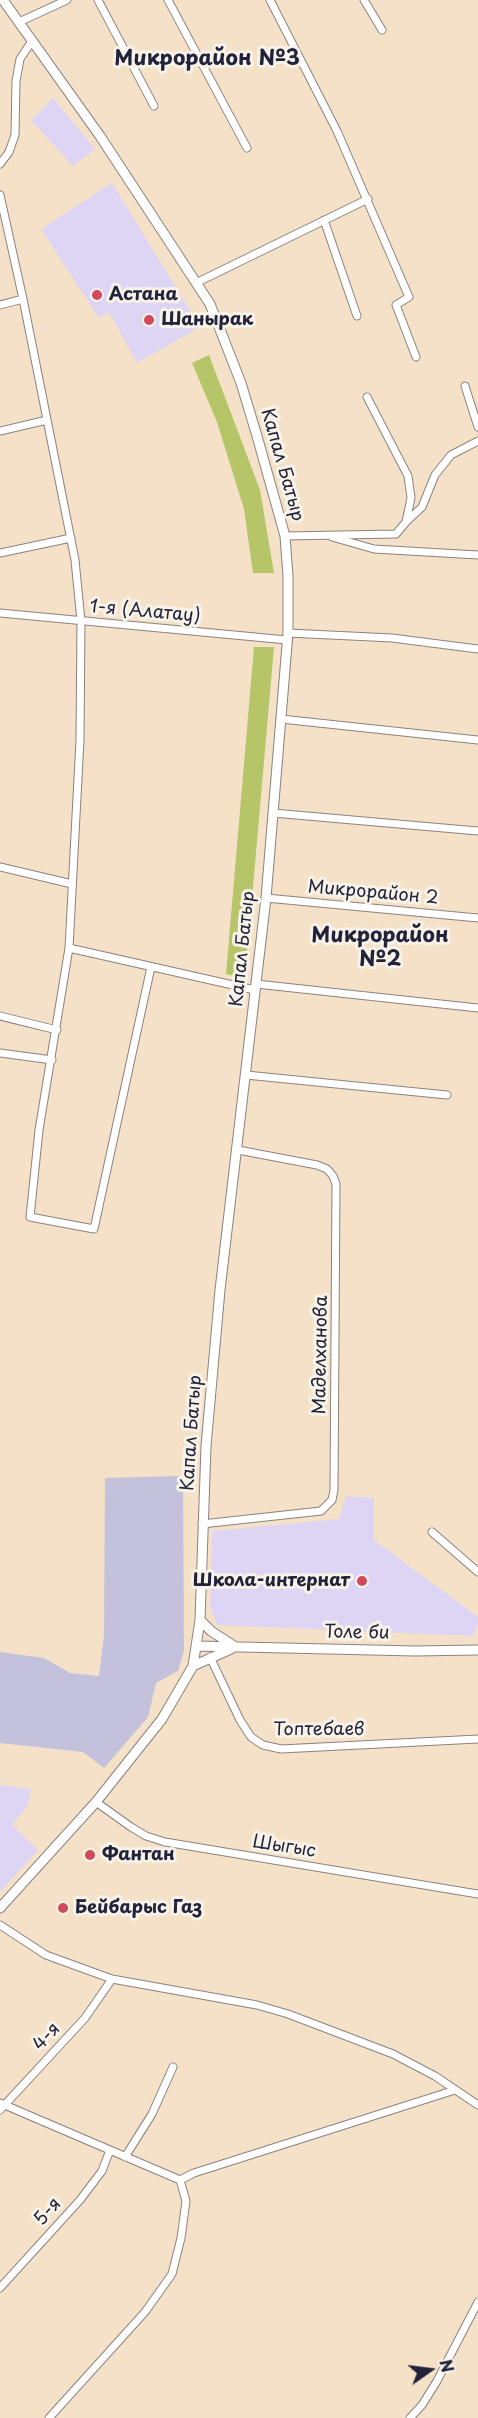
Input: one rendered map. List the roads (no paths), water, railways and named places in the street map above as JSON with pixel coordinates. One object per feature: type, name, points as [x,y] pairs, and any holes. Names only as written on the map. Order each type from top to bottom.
[{"type":"main road","name":"Капал Батыр","points":[[0,1908],[96,1802],[162,1719],[194,1666],[200,1620],[206,1446],[220,1290],[266,898],[287,636],[288,576],[285,536],[241,383],[210,304],[198,282],[107,146],[3,0]]},
{"type":"main road","points":[[200,1620],[236,1647]]},
{"type":"main road","name":"Толе би","points":[[197,1646],[415,1651],[478,1650]]},
{"type":"main road","points":[[194,1666],[236,1647]]},
{"type":"street","points":[[19,22],[67,0]]},
{"type":"street","points":[[98,0],[154,106]]},
{"type":"street","points":[[168,0],[247,148]]},
{"type":"street","points":[[270,0],[337,131],[409,297],[396,305],[416,357]]},
{"type":"street","points":[[364,0],[382,30]]},
{"type":"street","points":[[0,164],[9,152],[15,135],[16,81],[20,59],[32,41]]},
{"type":"street","points":[[0,195],[71,538],[81,621],[80,740],[69,948],[39,1130],[30,1217],[94,1229],[152,967]]},
{"type":"street","points":[[198,282],[368,199]]},
{"type":"street","points":[[324,220],[357,316]]},
{"type":"street","points":[[0,305],[23,299]]},
{"type":"street","points":[[465,386],[478,427]]},
{"type":"street","points":[[367,397],[408,476],[411,498],[406,522]]},
{"type":"street","points":[[0,431],[47,420]]},
{"type":"street","points":[[285,536],[396,534],[422,507],[435,475],[450,455],[478,441]]},
{"type":"street","points":[[325,535],[374,549],[478,555]]},
{"type":"street","points":[[0,553],[71,538]]},
{"type":"street","name":"1-я (Алатау)","points":[[0,613],[287,636]]},
{"type":"street","points":[[287,636],[392,638],[478,649]]},
{"type":"street","points":[[281,719],[478,740]]},
{"type":"street","points":[[273,813],[478,831]]},
{"type":"street","points":[[0,867],[72,884]]},
{"type":"street","name":"Микрорайон 2","points":[[266,898],[478,918]]},
{"type":"street","points":[[69,948],[256,987],[478,1008]]},
{"type":"street","points":[[0,1016],[57,1030]]},
{"type":"street","points":[[0,1053],[52,1059]]},
{"type":"street","points":[[246,1075],[447,1095]]},
{"type":"street","name":"Маделханова","points":[[202,1524],[321,1511],[333,1500],[334,1490],[336,1184],[327,1169],[317,1165],[237,1150]]},
{"type":"street","points":[[432,1532],[478,1572]]},
{"type":"street","name":"Топтебаев","points":[[210,1657],[240,1720],[251,1737],[263,1745],[281,1749],[478,1739]]},
{"type":"street","name":"Шыгыс","points":[[96,1802],[146,1836],[165,1842],[478,1894]]},
{"type":"street","points":[[0,1925],[46,1955],[112,1980],[257,2005],[288,2014],[393,2054],[435,2076],[478,2105]]},
{"type":"street","name":"4-я","points":[[1,2106],[85,2018],[112,1980]]},
{"type":"street","points":[[125,2157],[152,2115],[173,2067]]},
{"type":"street","points":[[180,2180],[194,2172],[455,2090]]},
{"type":"street","points":[[1,2106],[180,2180]]},
{"type":"street","name":"5-я","points":[[0,2288],[80,2200],[102,2171],[110,2151]]},
{"type":"street","points":[[49,2418],[145,2312],[172,2274],[181,2238],[186,2201],[180,2180]]},
{"type":"street","points":[[410,2418],[422,2405],[437,2381],[478,2302]]},
{"type":"place","name":"Астана","points":[[97,295]]},
{"type":"place","name":"Шанырак","points":[[149,320]]},
{"type":"place","name":"Школа-интернат","points":[[362,1581]]},
{"type":"place","name":"Фантан","points":[[90,1855]]},
{"type":"place","name":"Бейбарыс Газ","points":[[63,1908]]},
{"type":"district","name":"Микрорайон №3","points":[[207,59]]},
{"type":"district","name":"Микрорайон №2","points":[[380,948]]}]
